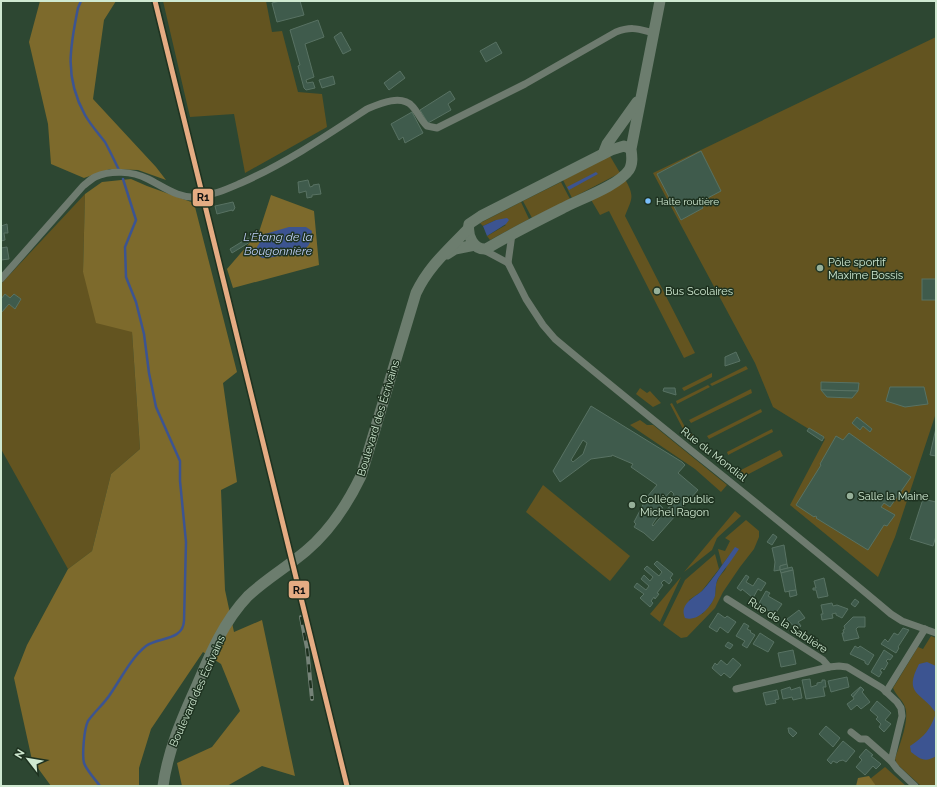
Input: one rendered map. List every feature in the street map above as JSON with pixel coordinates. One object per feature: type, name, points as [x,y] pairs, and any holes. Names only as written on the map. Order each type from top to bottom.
[{"type":"main road","points":[[440,258],[455,250],[478,247],[486,249],[512,234],[622,178],[630,169],[633,158],[631,149],[660,1]]},
{"type":"main road","points":[[603,154],[607,144],[642,95]]},
{"type":"main road","name":"Boulevard des Écrivains","points":[[163,786],[166,767],[173,743],[210,656],[228,621],[252,593],[267,580],[306,552],[320,538],[334,523],[352,495],[364,469],[416,293],[424,278],[440,258],[468,229],[469,224],[481,216],[603,154],[624,146],[631,149]]},
{"type":"main road","points":[[468,229],[470,239],[478,247]]},
{"type":"street","points":[[1,279],[83,186],[94,178],[118,172],[130,173],[147,178],[171,192],[186,197],[199,197],[222,192],[283,162],[306,149],[367,109],[375,106],[395,101],[407,102],[412,105],[427,126],[437,128],[525,84],[616,32],[626,28],[632,28],[654,33]]},
{"type":"street","points":[[478,247],[508,263],[512,234]]},
{"type":"street","name":"Rue du Mondial","points":[[508,263],[526,299],[543,325],[555,339],[766,510],[891,614],[902,621],[936,633]]},
{"type":"street","name":"Rue de la Sablière","points":[[727,599],[823,660],[829,667],[847,667],[886,692],[900,708],[902,716],[891,761]]},
{"type":"street","points":[[886,692],[926,629]]},
{"type":"street","points":[[736,688],[829,667]]},
{"type":"street","points":[[852,732],[860,739],[866,739],[891,761],[896,769],[915,786]]},
{"type":"shaded area","points":[[40,1],[116,1],[104,20],[93,99],[156,167],[166,180],[138,170],[110,169],[84,178],[51,164],[48,124],[29,42]]},
{"type":"shaded area","points":[[163,1],[266,1],[272,32],[282,31],[298,92],[322,94],[327,127],[245,173],[234,114],[190,117]]},
{"type":"shaded area","name":"Pôle sportif Maxime Bossis","points":[[936,37],[936,413],[895,537],[878,577],[790,505],[825,439],[773,407],[755,363],[653,173]]},
{"type":"shaded area","points":[[610,156],[620,173],[572,198],[563,180]]},
{"type":"shaded area","points":[[131,179],[194,203],[237,372],[223,383],[237,482],[221,490],[225,590],[234,632],[262,620],[295,776],[262,766],[227,786],[182,786],[177,763],[212,747],[240,711],[221,664],[203,652],[151,729],[139,768],[139,786],[51,786],[32,760],[14,678],[27,645],[68,569],[92,551],[111,474],[140,449],[132,332],[96,323],[83,272],[85,194],[102,182]]},
{"type":"shaded area","points":[[625,179],[630,190],[631,198],[625,216],[695,353],[684,358],[609,211],[600,215],[590,198]]},
{"type":"shaded area","points":[[561,182],[570,199],[532,218],[523,201]]},
{"type":"shaded area","points":[[85,194],[83,272],[132,332],[140,449],[111,474],[92,551],[68,569],[1,449],[1,284]]},
{"type":"shaded area","points":[[271,195],[314,211],[319,265],[233,288],[227,269],[259,232]]},
{"type":"shaded area","points":[[521,202],[529,219],[490,240],[487,236],[506,225],[496,220],[483,226],[480,223]]},
{"type":"shaded area","points":[[746,366],[748,369],[712,386],[710,384]]},
{"type":"shaded area","points":[[712,373],[712,377],[684,391],[682,388]]},
{"type":"shaded area","points":[[708,385],[710,387],[677,404],[676,401]]},
{"type":"shaded area","points":[[640,388],[647,393],[650,391],[661,403],[653,407],[636,394]]},
{"type":"shaded area","points":[[751,389],[752,393],[691,423],[689,420]]},
{"type":"shaded area","points":[[672,403],[686,429],[695,436],[693,439],[684,431],[670,404]]},
{"type":"shaded area","points":[[761,409],[762,412],[709,439],[707,436]]},
{"type":"shaded area","points":[[640,420],[647,425],[653,425],[727,485],[721,492],[695,469],[630,425]]},
{"type":"shaded area","points":[[772,429],[773,432],[728,455],[727,452]]},
{"type":"shaded area","points":[[780,450],[783,456],[741,478],[733,471],[735,468],[739,471]]},
{"type":"shaded area","points":[[543,485],[630,556],[610,581],[526,512]]},
{"type":"shaded area","points":[[735,511],[741,516],[717,538],[712,550],[684,572]]},
{"type":"shaded area","points":[[746,520],[759,531],[759,537],[754,549],[723,592],[715,608],[687,637],[681,638],[663,625],[685,580],[715,554],[719,569],[701,592],[689,600],[702,614],[711,604],[715,595],[716,584],[719,577],[725,570],[735,548],[722,565],[718,549],[725,551],[730,541],[725,538]]},
{"type":"shaded area","points":[[681,577],[660,622],[650,614]]},
{"type":"shaded area","points":[[931,636],[936,638],[936,786],[921,786],[897,764],[895,759],[905,726],[906,712],[904,705],[893,688],[918,647],[923,649]]},
{"type":"shaded area","points":[[885,767],[906,786],[858,786],[865,783]]},
{"type":"shaded area","points":[[869,776],[876,786],[856,786],[858,778]]},
{"type":"water","points":[[596,172],[598,174],[569,190],[567,187]]},
{"type":"water","points":[[507,218],[509,220],[506,224],[487,236],[483,226],[496,220]]},
{"type":"water","name":"L'Étang de la Bougonnière","points":[[289,227],[306,227],[312,231],[310,241],[305,249],[286,255],[262,258],[256,253],[257,247],[265,234]]},
{"type":"water","points":[[735,547],[739,549],[718,579],[715,596],[710,605],[699,616],[690,619],[685,618],[685,606],[691,599],[702,591]]},
{"type":"water","points":[[927,662],[936,666],[936,713],[913,687],[915,674],[919,664]]},
{"type":"water","points":[[936,713],[936,756],[926,760],[917,757],[911,752],[910,746],[920,739],[926,732],[932,724]]},
{"type":"building","points":[[280,1],[300,1],[304,15],[277,22],[272,3]]},
{"type":"building","points":[[318,20],[324,37],[305,44],[314,77],[306,80],[307,83],[313,82],[315,88],[306,90],[304,88],[298,66],[300,65],[290,30]]},
{"type":"building","points":[[341,32],[351,50],[343,54],[334,37]]},
{"type":"building","points":[[496,42],[502,53],[486,62],[480,51]]},
{"type":"building","points":[[400,71],[405,78],[389,90],[384,83]]},
{"type":"building","points":[[333,76],[335,84],[322,88],[319,80]]},
{"type":"building","points":[[450,91],[455,99],[448,104],[451,110],[428,123],[420,110]]},
{"type":"building","points":[[412,112],[423,133],[405,143],[403,137],[399,140],[391,124]]},
{"type":"building","points":[[701,151],[721,191],[700,202],[703,208],[681,220],[657,174]]},
{"type":"building","points":[[308,180],[310,187],[319,184],[321,194],[312,195],[312,197],[307,198],[306,191],[299,193],[298,182]]},
{"type":"building","points":[[233,202],[235,208],[234,210],[217,214],[215,206]]},
{"type":"building","points":[[7,224],[8,233],[4,233],[5,240],[1,241],[1,226]]},
{"type":"building","points":[[248,238],[250,242],[232,253],[230,249]]},
{"type":"building","points":[[7,247],[9,259],[1,260],[1,248]]},
{"type":"building","points":[[922,279],[936,279],[936,300],[922,300]]},
{"type":"building","points":[[5,294],[10,298],[14,294],[21,299],[15,309],[9,304],[1,313],[1,299]]},
{"type":"building","points":[[736,352],[740,361],[725,366],[725,357]]},
{"type":"building","points":[[821,382],[859,383],[858,391],[821,390]]},
{"type":"building","points":[[890,387],[924,387],[928,404],[905,407],[886,401]]},
{"type":"building","points":[[664,388],[675,388],[676,395],[663,391]]},
{"type":"building","points":[[821,390],[858,391],[852,398],[827,397]]},
{"type":"building","points":[[591,406],[682,462],[685,465],[678,473],[698,490],[653,541],[634,527],[636,524],[634,522],[647,497],[657,485],[631,467],[633,464],[612,455],[591,459],[560,482],[553,471]],"holes":[[[583,440],[587,443],[583,454],[573,462],[571,460]],[[671,491],[674,494],[670,499],[670,506],[653,526],[652,525],[663,508],[659,504]]]},
{"type":"building","points":[[857,417],[872,429],[870,432],[863,426],[860,430],[852,423]]},
{"type":"building","points":[[809,428],[824,437],[822,441],[807,431]]},
{"type":"building","points":[[936,428],[936,456],[930,455]]},
{"type":"building","name":"Salle la Maine","points":[[849,433],[911,477],[890,507],[884,503],[881,507],[895,515],[887,526],[884,525],[868,550],[796,505],[821,465],[820,464],[836,436],[843,440]]},
{"type":"building","points":[[923,499],[936,502],[936,536],[933,546],[910,539]]},
{"type":"building","points":[[773,534],[777,537],[772,545],[767,542]]},
{"type":"building","points":[[784,545],[787,564],[780,566],[780,570],[774,571],[775,562],[772,548]]},
{"type":"building","points":[[657,561],[673,574],[670,578],[672,580],[669,584],[664,580],[661,583],[663,585],[657,593],[659,594],[651,601],[653,603],[650,607],[640,598],[644,594],[634,587],[637,583],[646,590],[649,586],[641,579],[644,575],[650,581],[653,577],[644,569],[647,566],[659,576],[662,572],[654,564]]},
{"type":"building","points":[[787,564],[788,568],[780,570],[780,566]]},
{"type":"building","points":[[792,567],[793,570],[781,573],[780,570]]},
{"type":"building","points":[[793,570],[796,590],[785,592],[781,573]]},
{"type":"building","points":[[746,575],[749,577],[746,582],[753,586],[758,578],[766,583],[761,591],[758,589],[753,598],[742,589],[741,591],[737,588]]},
{"type":"building","points":[[824,578],[828,596],[818,598],[816,590],[813,590],[813,588],[816,588],[814,581]]},
{"type":"building","points":[[796,590],[797,595],[790,597],[789,591]]},
{"type":"building","points":[[766,591],[770,593],[768,596],[782,604],[775,614],[758,605]]},
{"type":"building","points":[[855,599],[859,602],[855,607],[851,604]]},
{"type":"building","points":[[832,603],[833,606],[837,605],[848,609],[842,618],[836,615],[836,613],[832,614],[833,618],[822,620],[821,614],[823,614],[821,605]]},
{"type":"building","points":[[799,610],[805,618],[798,622],[801,626],[797,630],[787,619]]},
{"type":"building","points":[[718,613],[725,618],[727,616],[736,622],[728,633],[720,627],[717,632],[709,627]]},
{"type":"building","points":[[853,617],[865,617],[865,627],[858,627],[856,629],[859,638],[844,641],[842,633],[844,633],[844,626]]},
{"type":"building","points":[[744,623],[749,626],[747,629],[755,635],[747,648],[742,645],[745,641],[736,636]]},
{"type":"building","points":[[903,628],[909,630],[898,647],[899,648],[896,653],[881,644],[885,639],[888,642],[894,633],[898,635]]},
{"type":"building","points":[[760,633],[774,642],[768,652],[753,644]]},
{"type":"building","points":[[728,642],[733,645],[730,649],[725,646]]},
{"type":"building","points":[[855,646],[858,648],[860,646],[874,655],[868,665],[865,661],[850,654]]},
{"type":"building","points":[[793,650],[796,664],[781,667],[778,653]]},
{"type":"building","points":[[884,650],[893,656],[890,660],[888,659],[886,661],[888,663],[884,670],[882,668],[880,671],[882,672],[879,677],[871,672]]},
{"type":"building","points":[[733,658],[741,665],[730,678],[724,673],[721,676],[712,668],[715,663],[717,665],[721,660],[727,665]]},
{"type":"building","points":[[847,677],[849,687],[831,692],[828,681]]},
{"type":"building","points":[[810,679],[811,687],[822,682],[822,680],[825,680],[826,687],[823,687],[825,696],[806,699],[802,680]]},
{"type":"building","points":[[790,687],[791,690],[800,687],[802,698],[793,700],[792,697],[783,699],[781,690]]},
{"type":"building","points":[[861,687],[853,697],[851,695]]},
{"type":"building","points":[[861,687],[864,690],[862,692],[870,702],[861,709],[857,705],[851,710],[847,704],[854,699],[853,697]]},
{"type":"building","points":[[777,690],[779,699],[775,700],[776,703],[766,705],[763,693]]},
{"type":"building","points":[[877,701],[891,713],[885,720],[891,724],[884,732],[879,727],[881,724],[876,719],[878,717],[870,710]]},
{"type":"building","points":[[826,726],[840,738],[833,747],[819,734]]},
{"type":"building","points":[[788,728],[791,728],[797,733],[793,737],[789,733]]},
{"type":"building","points":[[843,741],[855,751],[846,762],[843,760],[837,763],[833,761],[831,764],[827,760]]},
{"type":"building","points":[[866,749],[873,755],[871,756],[881,764],[876,769],[873,766],[865,775],[856,767],[862,760],[859,757]]},
{"type":"waterway","points":[[81,1],[78,8],[71,49],[71,75],[78,101],[85,115],[105,142],[119,170]]},
{"type":"waterway","points":[[100,786],[84,763],[83,754],[85,730],[88,721],[109,697],[131,662],[141,651],[151,643],[175,635],[183,627],[184,621],[186,542],[180,481],[180,461],[156,407],[149,373],[144,334],[136,302],[126,277],[125,247],[136,220],[123,179]]},
{"type":"railway","points":[[301,617],[307,648],[312,699]]},
{"type":"transit line","name":"R1","points":[[155,1],[347,786]]},
{"type":"place","name":"Halte routière","points":[[648,201]]},
{"type":"place","name":"Pôle sportif Maxime Bossis","points":[[820,268]]},
{"type":"place","name":"Bus Scolaires","points":[[657,291]]},
{"type":"place","name":"Salle la Maine","points":[[850,496]]},
{"type":"place","name":"Collège public Michel Ragon","points":[[632,505]]}]
